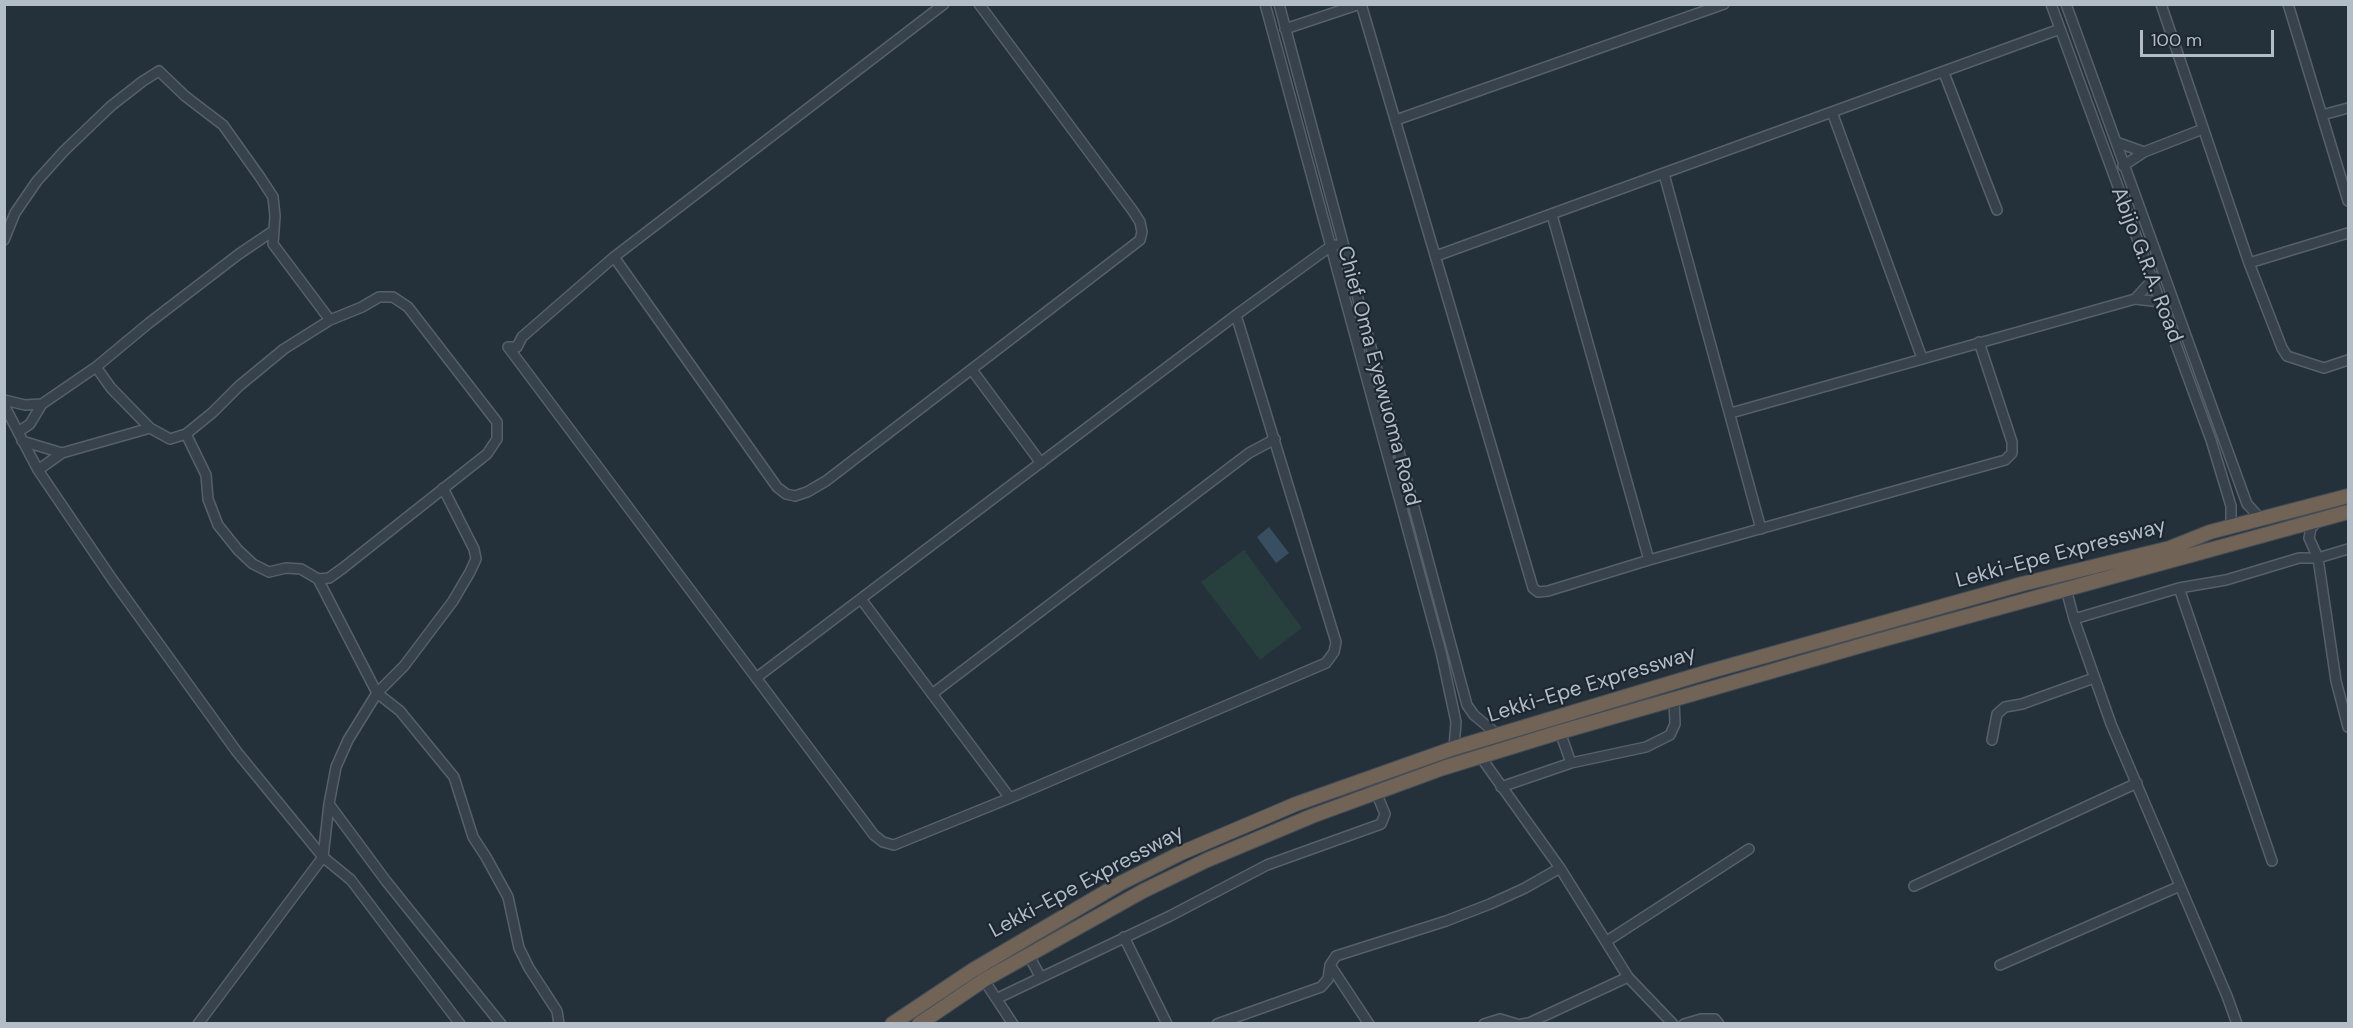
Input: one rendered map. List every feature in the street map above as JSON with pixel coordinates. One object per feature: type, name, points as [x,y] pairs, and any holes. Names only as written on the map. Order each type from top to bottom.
[{"type":"highway","name":"Lekki-Epe Expressway","points":[[892,1023],[1027,937],[1121,883],[1181,853],[1296,804],[1454,748],[1711,671],[2022,584],[2170,548],[2210,532],[2349,496]]},
{"type":"highway","name":"Lekki-Epe Expressway","points":[[919,1023],[984,980],[1143,891],[1208,860],[1376,792],[1480,756],[1674,699],[2349,512]]},
{"type":"highway","points":[[1840,636],[1845,651]]},
{"type":"street","points":[[944,4],[614,257],[522,337],[517,347],[508,347],[874,835],[883,843],[894,845],[1010,798],[1326,663],[1334,652],[1336,642],[1236,315]]},
{"type":"street","points":[[614,257],[777,487],[786,494],[795,496],[826,481],[1129,251],[1140,240],[1142,232],[1140,222],[1133,211],[979,4]]},
{"type":"street","name":"Chief Oma Eyewuoma Road","points":[[1265,4],[1441,652],[1456,722],[1454,748]]},
{"type":"street","name":"Chief Oma Eyewuoma Road","points":[[1279,4],[1467,705],[1474,716],[1498,735]]},
{"type":"street","points":[[1285,29],[1360,4],[1533,588],[1538,591],[1548,591],[1649,560],[2005,460],[2012,453],[2012,442],[1978,342]]},
{"type":"street","points":[[1396,120],[1724,4]]},
{"type":"street","name":"Abijo G.R.A. Road","points":[[2051,4],[2211,440],[2230,506],[2231,527]]},
{"type":"street","name":"Abijo G.R.A. Road","points":[[2066,4],[2247,504],[2260,518]]},
{"type":"street","points":[[2161,4],[2249,263],[2282,348],[2288,356],[2324,368],[2349,360]]},
{"type":"street","points":[[2288,4],[2349,201]]},
{"type":"street","points":[[1436,255],[1552,215],[2060,29]]},
{"type":"street","points":[[4,240],[15,213],[37,181],[64,151],[111,106],[159,71],[185,96],[223,125],[273,197],[275,216],[273,244],[330,320]]},
{"type":"street","points":[[1944,73],[1997,210]]},
{"type":"street","points":[[2322,115],[2349,108]]},
{"type":"street","points":[[1832,112],[1922,358]]},
{"type":"street","points":[[2123,166],[2145,152],[2203,129]]},
{"type":"street","points":[[2116,142],[2145,152]]},
{"type":"street","points":[[1664,174],[1761,529]]},
{"type":"street","points":[[1552,215],[1649,560]]},
{"type":"street","points":[[18,432],[30,424],[42,404],[96,367],[238,254],[273,231]]},
{"type":"street","points":[[2249,263],[2349,233]]},
{"type":"street","points":[[756,678],[1236,315],[1331,246],[1342,244]]},
{"type":"street","points":[[2135,299],[2152,278],[2164,273]]},
{"type":"street","points":[[96,367],[111,388],[150,428],[170,439],[186,434],[284,349],[330,320],[362,307],[379,297],[393,297],[408,307],[497,422],[497,439],[487,454],[343,568],[329,578],[318,579]]},
{"type":"street","points":[[1731,413],[2135,299],[2160,302],[2174,298]]},
{"type":"street","points":[[972,370],[1041,463]]},
{"type":"street","points":[[4,400],[25,405],[42,404]]},
{"type":"street","points":[[4,405],[38,470],[112,579],[237,752],[323,857],[351,880],[460,1023]]},
{"type":"street","points":[[38,470],[62,453],[150,428]]},
{"type":"street","points":[[186,434],[206,475],[208,500],[218,525],[238,550],[253,564],[269,572],[286,568],[301,569],[318,579],[377,693],[400,711],[454,777],[472,837],[508,897],[522,955],[557,1011],[559,1023]]},
{"type":"street","points":[[932,694],[1249,453],[1275,439]]},
{"type":"street","points":[[22,441],[62,453]]},
{"type":"street","points":[[198,1023],[323,857],[329,804],[340,758],[348,740],[377,693],[404,666],[453,602],[476,559],[474,549],[444,488]]},
{"type":"street","points":[[2319,520],[2311,528],[2309,538],[2318,558],[2336,681],[2349,727]]},
{"type":"street","points":[[2074,619],[2179,588],[2226,580],[2299,558],[2318,558],[2349,549]]},
{"type":"street","points":[[2179,588],[2272,861]]},
{"type":"street","points":[[2066,589],[2094,678],[2236,1023]]},
{"type":"street","points":[[861,599],[1010,798]]},
{"type":"street","points":[[1992,740],[1997,714],[2005,707],[2022,704],[2094,678]]},
{"type":"street","points":[[1501,787],[1571,763],[1646,747],[1670,735],[1675,724],[1674,699]]},
{"type":"street","points":[[1560,732],[1571,763]]},
{"type":"street","points":[[1480,756],[1560,868],[1628,978],[1673,1023]]},
{"type":"street","points":[[1914,886],[2137,783]]},
{"type":"street","points":[[998,998],[1170,916],[1267,865],[1381,824],[1385,814],[1376,792]]},
{"type":"street","points":[[329,804],[386,880],[501,1023]]},
{"type":"street","points":[[1607,942],[1749,849]]},
{"type":"street","points":[[1217,1023],[1321,987],[1328,979],[1330,964],[1336,956],[1446,921],[1490,904],[1560,868]]},
{"type":"street","points":[[2000,965],[2180,886]]},
{"type":"street","points":[[1124,937],[1167,1023]]},
{"type":"street","points":[[1029,956],[1040,976]]},
{"type":"street","points":[[1330,964],[1369,1023]]},
{"type":"street","points":[[1484,1023],[1500,1019],[1529,1023],[1628,978]]},
{"type":"street","points":[[984,980],[1013,1023]]},
{"type":"street","points":[[1684,1023],[1701,1019],[1715,1019],[1719,1023]]},
{"type":"green space","points":[[1244,550],[1302,628],[1260,660],[1201,582]]},
{"type":"water","points":[[1269,527],[1289,553],[1276,563],[1257,537]]}]
